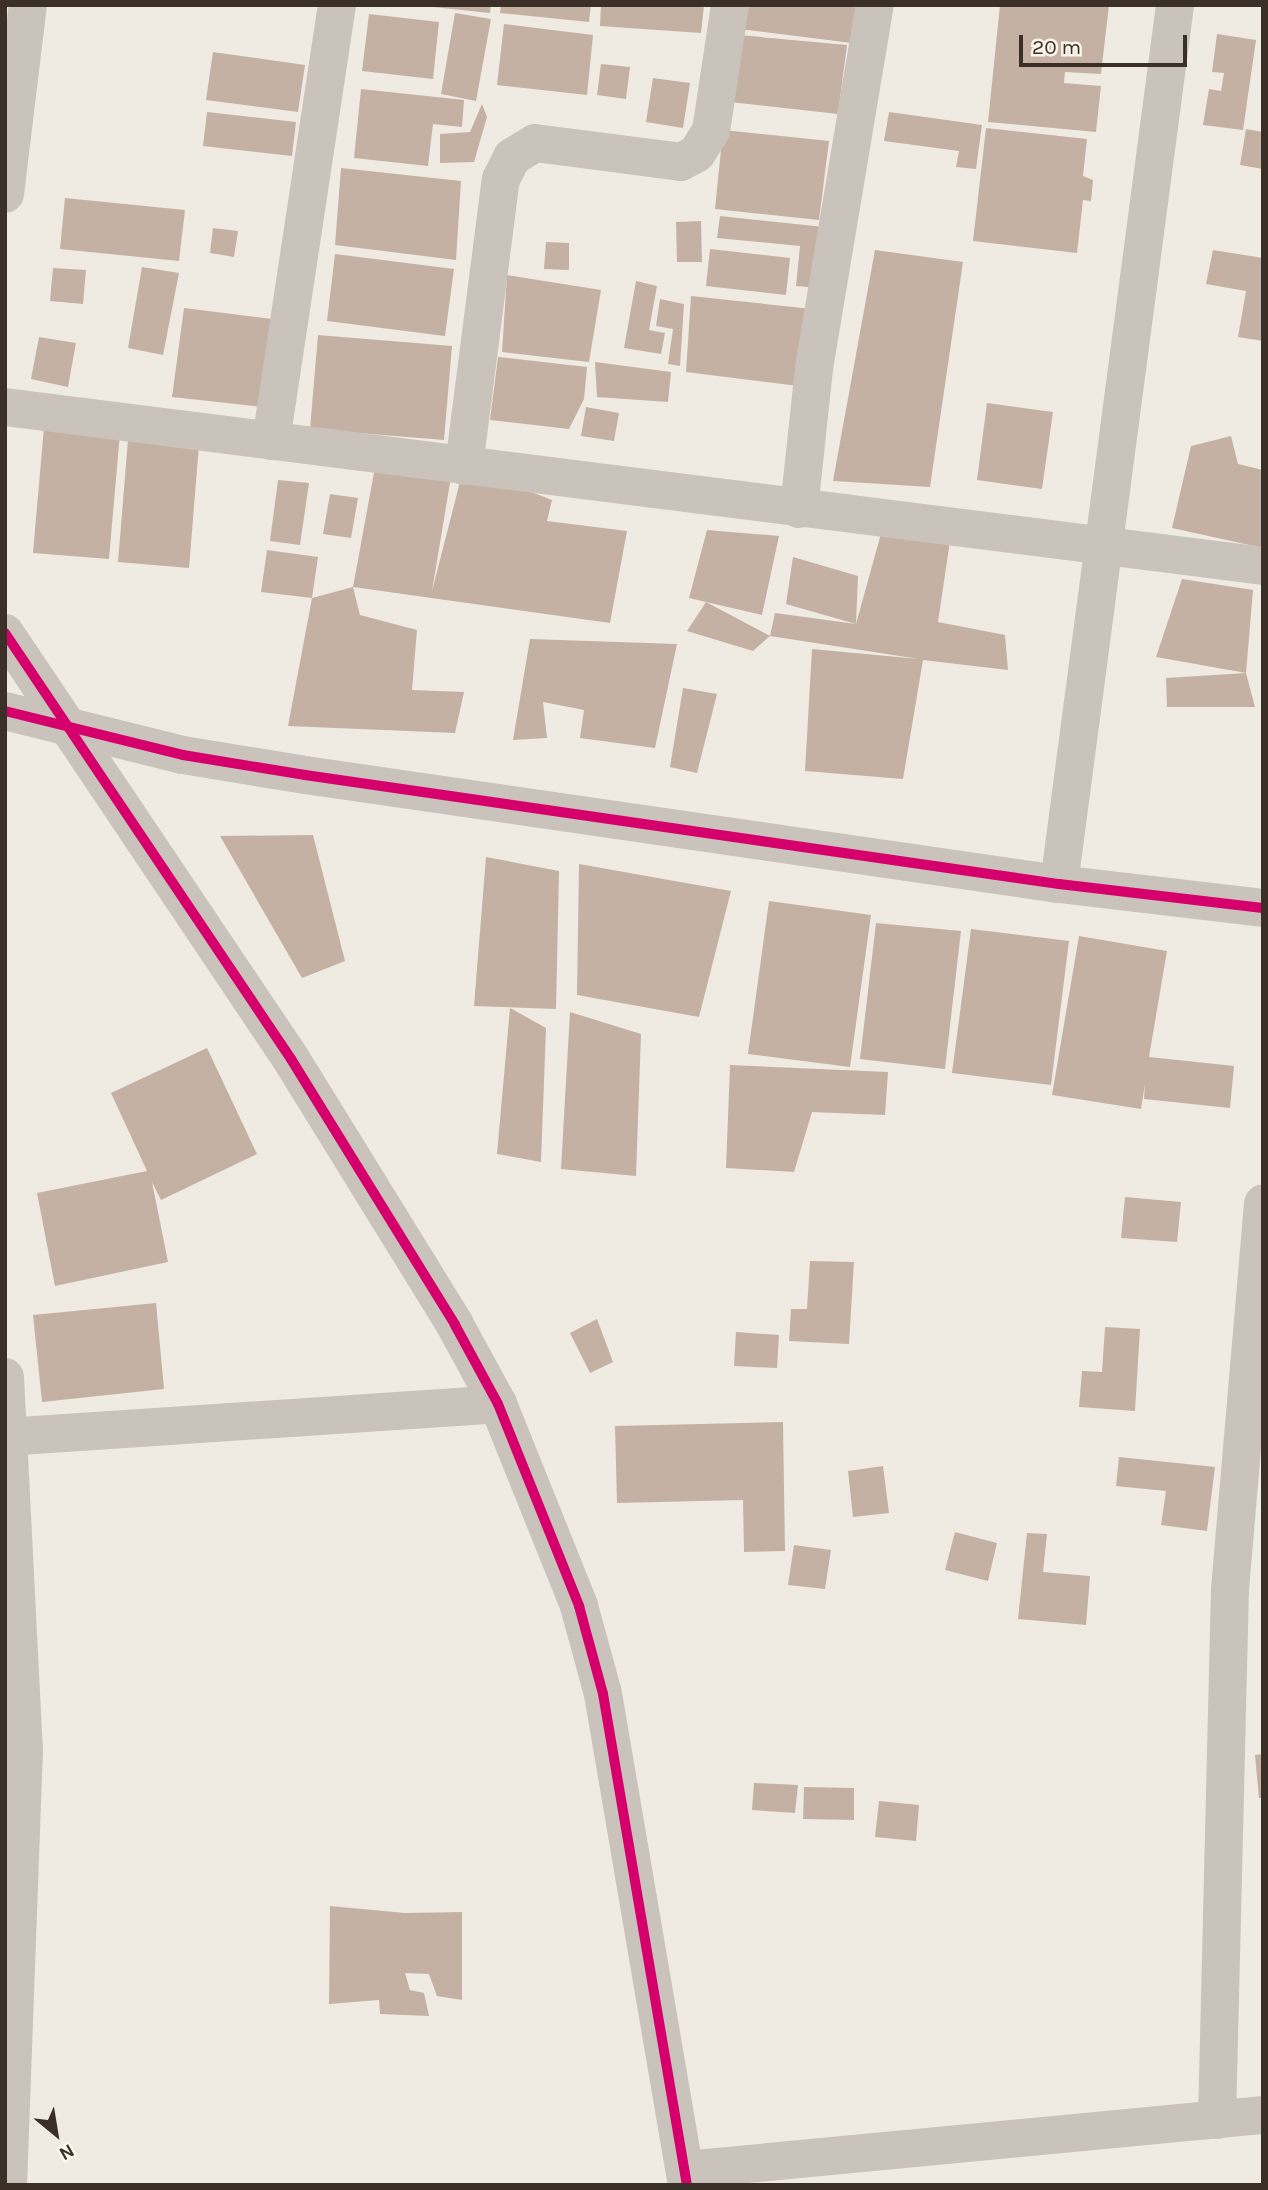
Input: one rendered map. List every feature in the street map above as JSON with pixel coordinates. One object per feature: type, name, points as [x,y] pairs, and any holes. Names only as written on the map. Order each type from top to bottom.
[{"type":"street","points":[[5,194],[28,5]]},
{"type":"street","points":[[271,441],[337,5]]},
{"type":"street","points":[[464,466],[501,179],[512,158],[535,143],[681,162],[696,153],[710,131],[730,5]]},
{"type":"street","points":[[799,509],[814,368],[875,5]]},
{"type":"street","points":[[1059,884],[1175,5]]},
{"type":"street","points":[[5,407],[1103,548],[1263,566]]},
{"type":"street","points":[[5,633],[76,732],[291,1059],[448,1314],[498,1404],[579,1605],[603,1694],[686,2177],[1263,2115]]},
{"type":"street","points":[[5,711],[76,732],[305,775],[1059,884],[1263,908]]},
{"type":"street","points":[[1217,2120],[1230,1589],[1263,1203]]},
{"type":"street","points":[[5,1377],[14,1749],[7,2181]]},
{"type":"street","points":[[8,1437],[498,1404]]},
{"type":"building","points":[[414,5],[491,5],[490,13]]},
{"type":"building","points":[[501,5],[591,5],[589,22],[500,13]]},
{"type":"building","points":[[601,5],[704,5],[701,33],[600,26]]},
{"type":"building","points":[[741,5],[862,5],[860,44],[739,29]]},
{"type":"building","points":[[1000,5],[1109,5],[1101,74],[1065,72],[1064,83],[1101,86],[1096,132],[988,122]]},
{"type":"building","points":[[455,13],[491,19],[476,101],[441,94]]},
{"type":"building","points":[[369,14],[439,22],[433,79],[362,71]]},
{"type":"building","points":[[504,24],[593,35],[587,95],[497,85]]},
{"type":"building","points":[[1217,34],[1256,40],[1243,130],[1203,125],[1209,89],[1221,91],[1224,73],[1212,72]]},
{"type":"building","points":[[739,35],[847,45],[838,114],[730,102]]},
{"type":"building","points":[[213,52],[305,65],[298,112],[206,100]]},
{"type":"building","points":[[601,64],[630,67],[626,99],[597,95]]},
{"type":"building","points":[[653,78],[690,83],[683,128],[646,122]]},
{"type":"building","points":[[361,89],[464,100],[462,127],[433,124],[428,166],[354,158]]},
{"type":"building","points":[[482,104],[487,117],[474,162],[440,163],[440,134],[470,132]]},
{"type":"building","points":[[207,112],[296,122],[292,156],[203,146]]},
{"type":"building","points":[[889,112],[982,125],[976,169],[956,167],[959,151],[884,141]]},
{"type":"building","points":[[986,128],[1087,139],[1083,176],[1093,180],[1091,201],[1083,200],[1077,253],[973,241]]},
{"type":"building","points":[[1246,129],[1263,132],[1263,169],[1240,165]]},
{"type":"building","points":[[723,130],[829,141],[819,220],[715,209]]},
{"type":"building","points":[[341,168],[461,181],[456,260],[335,245]]},
{"type":"building","points":[[65,198],[185,210],[179,261],[60,249]]},
{"type":"building","points":[[720,216],[824,227],[818,288],[796,286],[800,246],[717,238]]},
{"type":"building","points":[[701,221],[702,262],[677,262],[676,222]]},
{"type":"building","points":[[213,228],[238,231],[234,257],[210,253]]},
{"type":"building","points":[[546,242],[569,243],[569,270],[544,269]]},
{"type":"building","points":[[710,249],[790,258],[786,295],[706,286]]},
{"type":"building","points":[[875,250],[963,262],[930,487],[833,481]]},
{"type":"building","points":[[1213,250],[1263,258],[1263,341],[1238,337],[1246,291],[1206,284]]},
{"type":"building","points":[[335,254],[454,269],[445,336],[327,321]]},
{"type":"building","points":[[142,267],[179,273],[163,355],[128,348]]},
{"type":"building","points":[[53,268],[86,270],[83,304],[50,301]]},
{"type":"building","points":[[507,275],[601,290],[589,362],[502,352]]},
{"type":"building","points":[[636,281],[657,286],[649,330],[665,333],[661,354],[624,348]]},
{"type":"building","points":[[691,296],[812,309],[807,387],[686,372]]},
{"type":"building","points":[[660,299],[684,304],[680,366],[668,364],[673,329],[656,326]]},
{"type":"building","points":[[184,308],[272,319],[262,407],[172,397]]},
{"type":"building","points":[[318,335],[452,346],[444,440],[310,429]]},
{"type":"building","points":[[39,337],[76,343],[68,387],[31,379]]},
{"type":"building","points":[[498,357],[587,367],[584,399],[569,429],[490,420]]},
{"type":"building","points":[[595,362],[671,372],[668,402],[597,397]]},
{"type":"building","points":[[987,403],[1053,412],[1042,489],[977,480]]},
{"type":"building","points":[[586,407],[619,413],[614,441],[581,436]]},
{"type":"building","points":[[44,427],[120,433],[109,559],[33,553]]},
{"type":"building","points":[[1231,436],[1238,464],[1263,470],[1263,548],[1172,528],[1191,446]]},
{"type":"building","points":[[128,440],[199,445],[189,568],[118,562]]},
{"type":"building","points":[[464,466],[552,500],[547,521],[627,531],[610,623],[353,587],[375,467],[451,477],[432,591]]},
{"type":"building","points":[[278,480],[309,483],[300,545],[270,541]]},
{"type":"building","points":[[330,494],[358,498],[351,538],[323,534]]},
{"type":"building","points":[[707,530],[779,536],[762,615],[689,598]]},
{"type":"building","points":[[882,530],[950,541],[938,622],[1005,635],[1008,670],[923,660],[903,779],[805,771],[812,649],[919,659],[770,636],[775,613],[856,624]]},
{"type":"building","points":[[267,550],[318,557],[312,598],[261,592]]},
{"type":"building","points":[[793,557],[858,576],[856,624],[786,604]]},
{"type":"building","points":[[1182,579],[1253,590],[1246,673],[1156,657]]},
{"type":"building","points":[[353,587],[360,615],[417,630],[412,690],[464,692],[455,733],[288,726],[312,598]]},
{"type":"building","points":[[706,602],[770,636],[753,651],[687,631]]},
{"type":"building","points":[[530,639],[677,644],[655,748],[580,738],[584,710],[543,702],[547,738],[513,740]]},
{"type":"building","points":[[1246,673],[1255,707],[1167,707],[1166,678]]},
{"type":"building","points":[[683,688],[717,694],[697,773],[670,767]]},
{"type":"building","points":[[313,835],[345,961],[302,978],[220,836]]},
{"type":"building","points":[[486,857],[559,871],[556,1009],[474,1006]]},
{"type":"building","points":[[579,864],[731,891],[699,1017],[577,995]]},
{"type":"building","points":[[769,901],[871,915],[850,1067],[748,1054]]},
{"type":"building","points":[[876,923],[961,931],[945,1069],[860,1059]]},
{"type":"building","points":[[971,929],[1069,941],[1051,1085],[952,1073]]},
{"type":"building","points":[[1079,936],[1167,951],[1149,1057],[1234,1066],[1230,1108],[1144,1099],[1145,1084],[1141,1109],[1052,1095]]},
{"type":"building","points":[[510,1008],[546,1028],[541,1162],[497,1154]]},
{"type":"building","points":[[570,1012],[641,1034],[636,1176],[561,1169]]},
{"type":"building","points":[[207,1048],[257,1154],[161,1200],[152,1182],[168,1262],[55,1286],[37,1193],[147,1171],[111,1093]]},
{"type":"building","points":[[730,1065],[888,1072],[885,1115],[812,1112],[794,1172],[726,1168]]},
{"type":"building","points":[[1125,1197],[1181,1202],[1177,1242],[1121,1238]]},
{"type":"building","points":[[810,1261],[854,1262],[849,1344],[789,1341],[791,1309],[807,1309]]},
{"type":"building","points":[[156,1303],[164,1389],[42,1402],[33,1315]]},
{"type":"building","points":[[597,1319],[613,1362],[590,1373],[570,1333]]},
{"type":"building","points":[[1105,1327],[1140,1329],[1135,1411],[1079,1407],[1082,1371],[1102,1372]]},
{"type":"building","points":[[736,1332],[779,1335],[777,1368],[734,1366]]},
{"type":"building","points":[[783,1422],[785,1551],[744,1552],[743,1500],[617,1503],[615,1426]]},
{"type":"building","points":[[1119,1457],[1215,1467],[1207,1531],[1161,1525],[1166,1491],[1116,1486]]},
{"type":"building","points":[[883,1466],[889,1513],[853,1517],[848,1471]]},
{"type":"building","points":[[955,1532],[997,1543],[988,1581],[945,1570]]},
{"type":"building","points":[[1027,1533],[1047,1534],[1043,1572],[1090,1576],[1086,1625],[1018,1619]]},
{"type":"building","points":[[794,1545],[831,1550],[825,1589],[788,1585]]},
{"type":"building","points":[[1263,1754],[1263,1798],[1259,1798],[1255,1755]]},
{"type":"building","points":[[754,1783],[798,1785],[795,1813],[752,1810]]},
{"type":"building","points":[[804,1787],[854,1788],[854,1820],[803,1819]]},
{"type":"building","points":[[879,1801],[919,1805],[916,1841],[875,1837]]},
{"type":"building","points":[[330,1906],[405,1913],[462,1912],[462,2000],[437,1996],[429,1974],[405,1973],[410,1990],[424,1993],[429,2016],[380,2014],[379,2000],[329,2004]]},
{"type":"cycle path","points":[[5,633],[291,1059],[455,1325],[498,1404],[579,1606],[603,1694],[687,2185]]},
{"type":"cycle path","points":[[5,711],[183,755],[305,775],[1059,884],[1263,908]]}]
